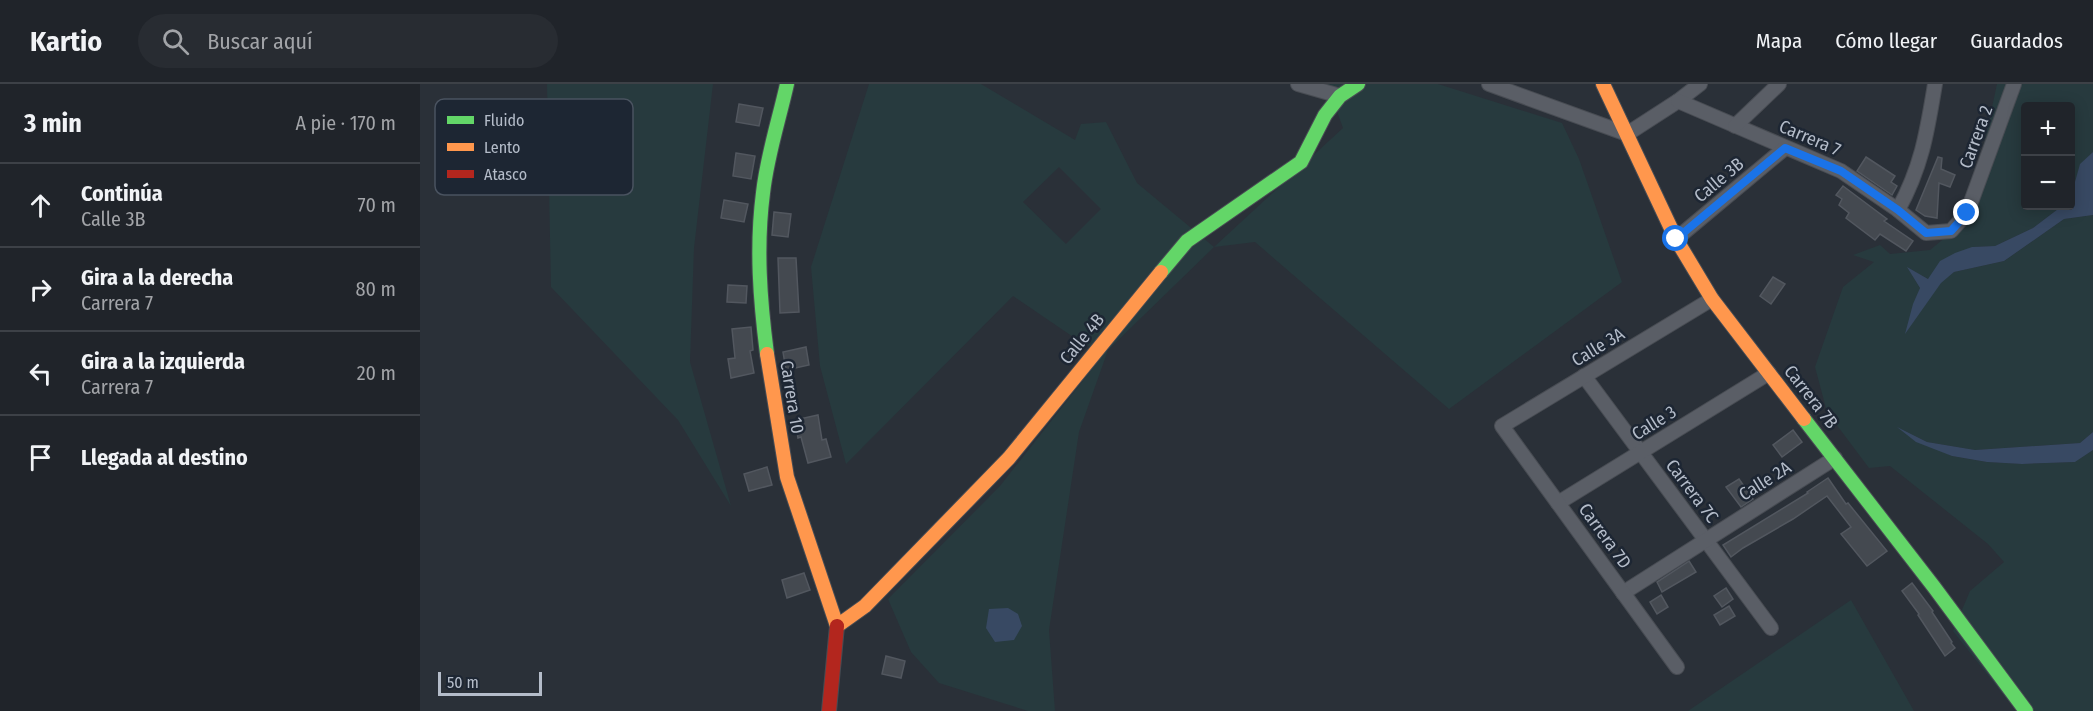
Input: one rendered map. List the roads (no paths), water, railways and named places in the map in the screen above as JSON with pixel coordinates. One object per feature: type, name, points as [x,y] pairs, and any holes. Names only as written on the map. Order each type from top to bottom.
[{"type":"street","name":"Carrera 10","points":[[787,84],[763,191],[759,248],[761,308],[769,372],[787,477],[837,626],[829,711]]},
{"type":"street","points":[[1298,84],[1340,96]]},
{"type":"street","name":"Calle 4B","points":[[837,626],[865,606],[1009,458],[1188,241],[1301,162],[1325,115],[1340,96],[1358,84]]},
{"type":"street","points":[[1488,84],[1627,134],[1678,102],[1700,84]]},
{"type":"street","name":"Carrera 7B","points":[[1603,84],[1676,239],[1712,299],[1934,587],[2026,711]]},
{"type":"street","points":[[1735,126],[1779,84]]},
{"type":"street","points":[[1898,210],[1910,188],[1924,147],[1935,84]]},
{"type":"street","name":"Carrera 2","points":[[1951,231],[1967,213],[2014,84]]},
{"type":"street","name":"Carrera 7","points":[[1678,102],[1841,171],[1898,210],[1926,233],[1951,231]]},
{"type":"street","name":"Calle 3B","points":[[1676,239],[1785,148]]},
{"type":"street","name":"Calle 3A","points":[[1502,426],[1712,299]]},
{"type":"street","name":"Calle 3","points":[[1558,503],[1769,373]]},
{"type":"street","name":"Carrera 7C","points":[[1584,376],[1772,628]]},
{"type":"street","name":"Carrera 7D","points":[[1502,426],[1677,667]]},
{"type":"street","name":"Calle 2A","points":[[1623,592],[1835,458]]},
{"type":"water","points":[[2093,152],[2093,215],[2064,219],[2004,261],[1954,272],[1941,283],[1905,334],[1920,288],[1907,267],[1928,279],[1940,261],[1955,253],[1972,247],[1995,246],[2033,228],[2057,210],[2075,210],[2075,182],[2080,164]]},
{"type":"water","points":[[1897,427],[1927,442],[1975,450],[2080,443],[2093,432],[2093,450],[2075,462],[2022,464],[1987,462],[1952,456],[1916,442]]},
{"type":"water","points":[[1008,608],[1018,614],[1022,626],[1014,640],[995,642],[986,628],[989,609]]}]
